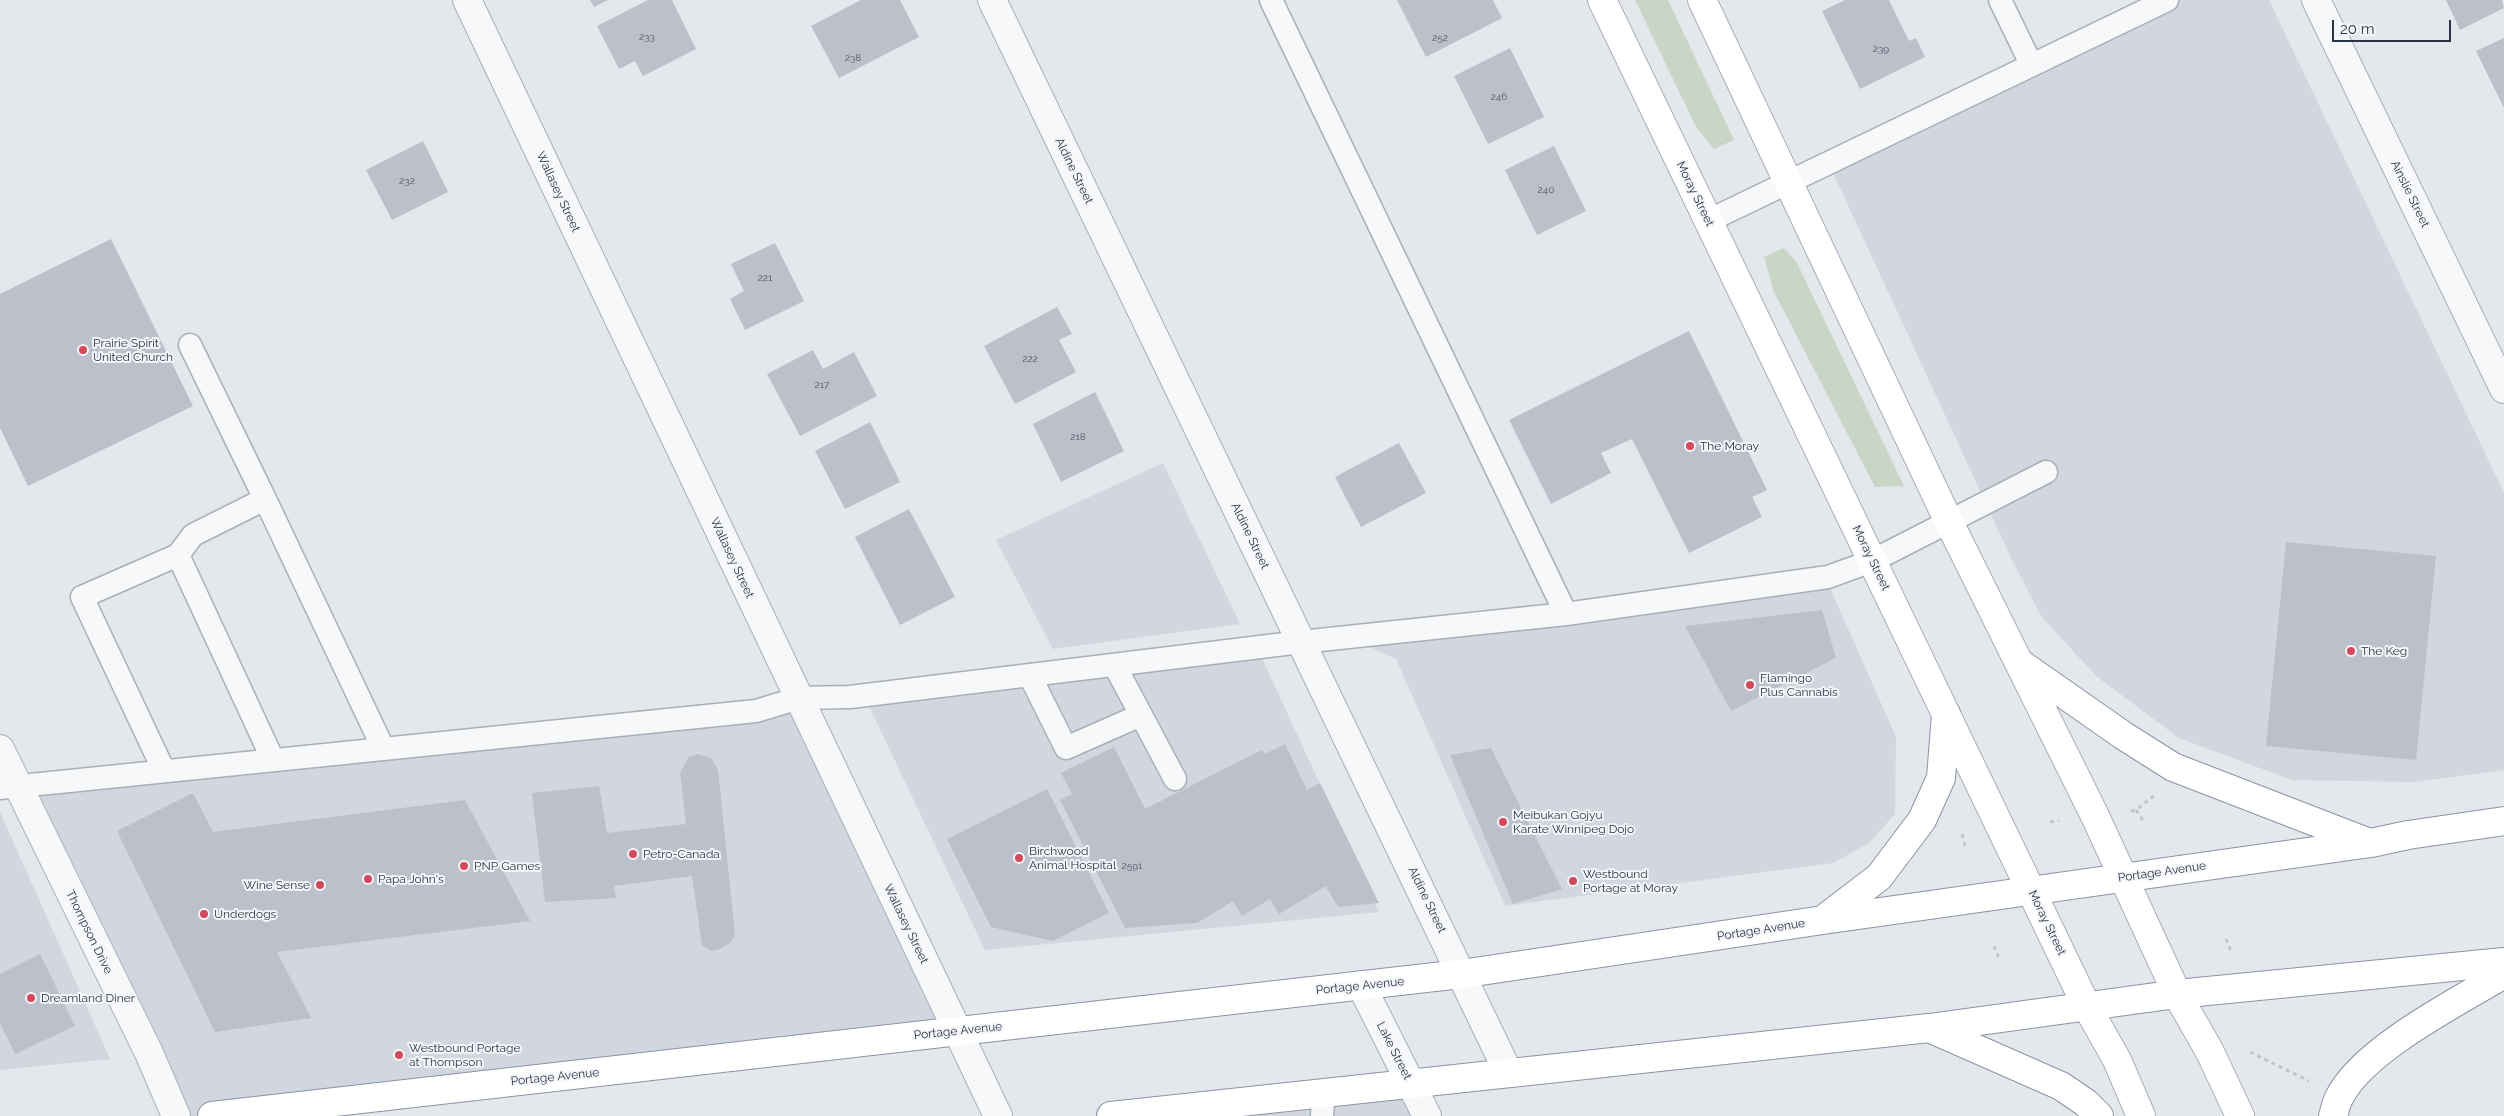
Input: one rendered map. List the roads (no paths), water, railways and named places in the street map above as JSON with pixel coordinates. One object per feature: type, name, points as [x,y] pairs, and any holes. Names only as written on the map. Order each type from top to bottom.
[{"type":"main road","name":"Moray Street","points":[[1602,0],[2086,1005],[2117,1060],[2141,1116]]},
{"type":"main road","points":[[1702,0],[1949,522],[2021,664],[2178,994],[2210,1052],[2240,1116]]},
{"type":"main road","points":[[2021,664],[2124,736],[2173,767],[2371,843]]},
{"type":"main road","points":[[1823,920],[1879,877],[1922,820],[1941,778],[1946,714]]},
{"type":"main road","name":"Portage Avenue","points":[[223,1115],[1461,974],[1823,920],[2371,843],[2504,822]]},
{"type":"main road","points":[[1111,1116],[1323,1104],[1411,1083],[1929,1028],[2086,1005],[2178,994],[2504,962]]},
{"type":"main road","points":[[2333,1116],[2340,1096],[2361,1070],[2387,1045],[2504,974]]},
{"type":"main road","points":[[1929,1028],[2061,1086],[2086,1103],[2099,1116]]},
{"type":"street","name":"Wallasey Street","points":[[467,0],[956,1032],[998,1116]]},
{"type":"street","name":"Aldine Street","points":[[992,0],[1508,1072]]},
{"type":"street","name":"Ainslie Street","points":[[2316,0],[2504,388]]},
{"type":"street","name":"Thompson Drive","points":[[0,749],[9,787],[149,1053],[176,1116]]},
{"type":"street","name":"Lake Street","points":[[1361,985],[1427,1116]]},
{"type":"lane","points":[[1271,0],[1566,614]]},
{"type":"lane","points":[[2000,0],[2031,64]]},
{"type":"lane","points":[[1708,221],[2167,0]]},
{"type":"lane","points":[[190,345],[383,748]]},
{"type":"lane","points":[[9,787],[756,711],[799,698],[850,696],[1115,666],[1301,642],[1566,614],[1828,577],[1872,561],[2046,472]]},
{"type":"lane","points":[[164,771],[82,597],[178,555],[193,535],[265,499]]},
{"type":"lane","points":[[178,555],[273,760]]},
{"type":"lane","points":[[1115,666],[1175,779]]},
{"type":"lane","points":[[1030,676],[1066,748],[1141,715]]},
{"type":"place","name":"Prairie Spirit United Church","points":[[83,350]]},
{"type":"place","name":"The Moray","points":[[1690,446]]},
{"type":"place","name":"The Keg","points":[[2351,651]]},
{"type":"place","name":"Flamingo Plus Cannabis","points":[[1750,685]]},
{"type":"place","name":"Meibukan Gojyu Karate Winnipeg Dojo","points":[[1503,822]]},
{"type":"place","name":"Petro-Canada","points":[[633,854]]},
{"type":"place","name":"Birchwood Animal Hospital","points":[[1019,858]]},
{"type":"place","name":"PNP Games","points":[[464,866]]},
{"type":"place","name":"Papa John's","points":[[368,879]]},
{"type":"place","name":"Westbound Portage at Moray","points":[[1573,881]]},
{"type":"place","name":"Wine Sense","points":[[320,885]]},
{"type":"place","name":"Underdogs","points":[[204,914]]},
{"type":"place","name":"Dreamland Diner","points":[[31,998]]},
{"type":"place","name":"Westbound Portage at Thompson","points":[[399,1055]]}]
